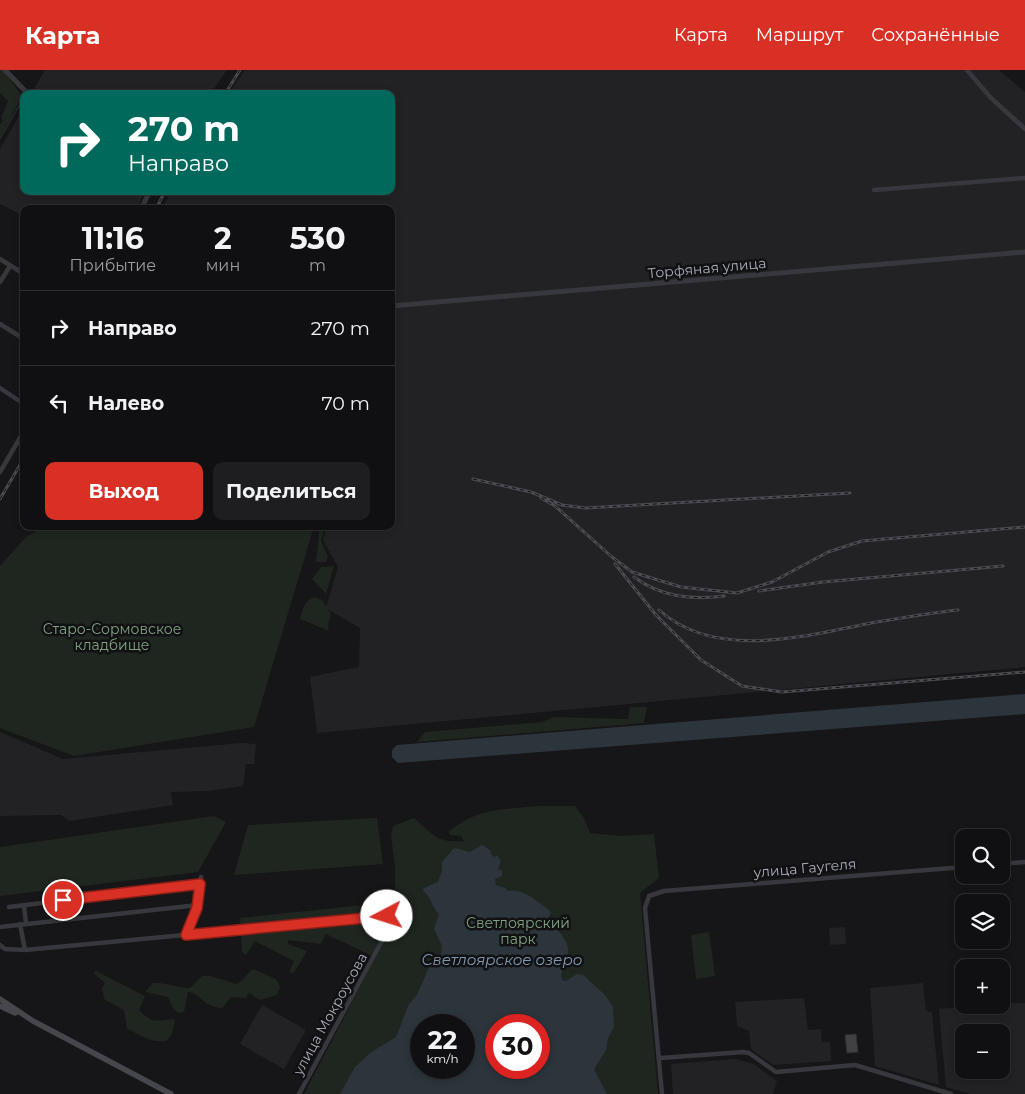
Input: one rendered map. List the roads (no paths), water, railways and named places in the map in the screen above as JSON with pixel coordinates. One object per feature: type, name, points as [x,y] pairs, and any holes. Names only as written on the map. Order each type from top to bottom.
[{"type":"main road","points":[[0,999],[33,1021]]},
{"type":"main road","points":[[0,1006],[33,1021],[171,1094]]},
{"type":"street","points":[[5,70],[24,90]]},
{"type":"street","points":[[967,70],[991,98],[1025,129]]},
{"type":"street","points":[[874,190],[1025,178]]},
{"type":"street","name":"Торфяная улица","points":[[395,306],[1025,252]]},
{"type":"street","points":[[0,259],[20,272]]},
{"type":"street","points":[[0,282],[10,266]]},
{"type":"street","points":[[0,324],[20,336]]},
{"type":"street","points":[[0,388],[20,401]]},
{"type":"street","points":[[0,472],[2,462],[20,437]]},
{"type":"street","points":[[1010,863],[1025,862]]},
{"type":"street","name":"улица Гаугеля","points":[[661,1058],[646,908],[649,896],[670,890],[955,868]]},
{"type":"street","points":[[0,945],[5,949],[25,950],[186,935],[198,905],[201,877]]},
{"type":"street","points":[[9,906],[200,884]]},
{"type":"street","points":[[24,905],[25,950]]},
{"type":"street","points":[[0,927],[198,905]]},
{"type":"street","name":"улица Мокроусова","points":[[186,935],[387,916],[383,939],[299,1094]]},
{"type":"street","points":[[0,955],[5,949]]},
{"type":"street","points":[[662,1094],[661,1058],[743,1052],[749,1053],[776,1072],[855,1065],[951,1094]]},
{"type":"water","points":[[1025,694],[1025,714],[398,763],[392,757],[392,750],[397,745]]},
{"type":"water","name":"Светлоярское озеро","points":[[482,845],[490,850],[492,856],[497,855],[501,861],[498,869],[502,871],[502,876],[495,879],[496,885],[508,891],[525,894],[551,912],[548,919],[553,920],[568,946],[568,956],[561,975],[562,980],[566,981],[577,974],[583,975],[605,995],[613,1007],[614,1027],[608,1038],[606,1050],[594,1069],[607,1094],[340,1094],[355,1067],[370,1053],[396,1037],[409,1004],[417,995],[430,965],[441,954],[442,946],[434,929],[439,914],[423,891],[424,888],[438,882],[442,871],[442,862],[454,848],[470,852]]},
{"type":"waterway","points":[[0,139],[20,104]]},
{"type":"railway","points":[[228,90],[240,70]]},
{"type":"railway","points":[[158,205],[163,195]]},
{"type":"railway","points":[[0,499],[20,465]]},
{"type":"railway","points":[[473,479],[531,492],[562,505],[585,508],[850,493]]},
{"type":"railway","points":[[541,498],[555,506],[612,557],[632,572],[681,587],[737,593],[772,582],[828,552],[862,541],[1025,527]]},
{"type":"railway","points":[[615,564],[656,615],[701,660],[742,686],[782,692],[1025,672]]},
{"type":"railway","points":[[759,591],[823,582],[1003,566]]},
{"type":"railway","points":[[634,577],[655,589],[677,596],[700,598],[724,596]]},
{"type":"railway","points":[[659,610],[682,626],[707,635],[734,640],[790,638],[893,619],[958,610]]},
{"type":"park label","name":"Старо-Сормовское кладбище","points":[[112,638]]},
{"type":"park label","name":"Светлоярский парк","points":[[518,932]]}]
